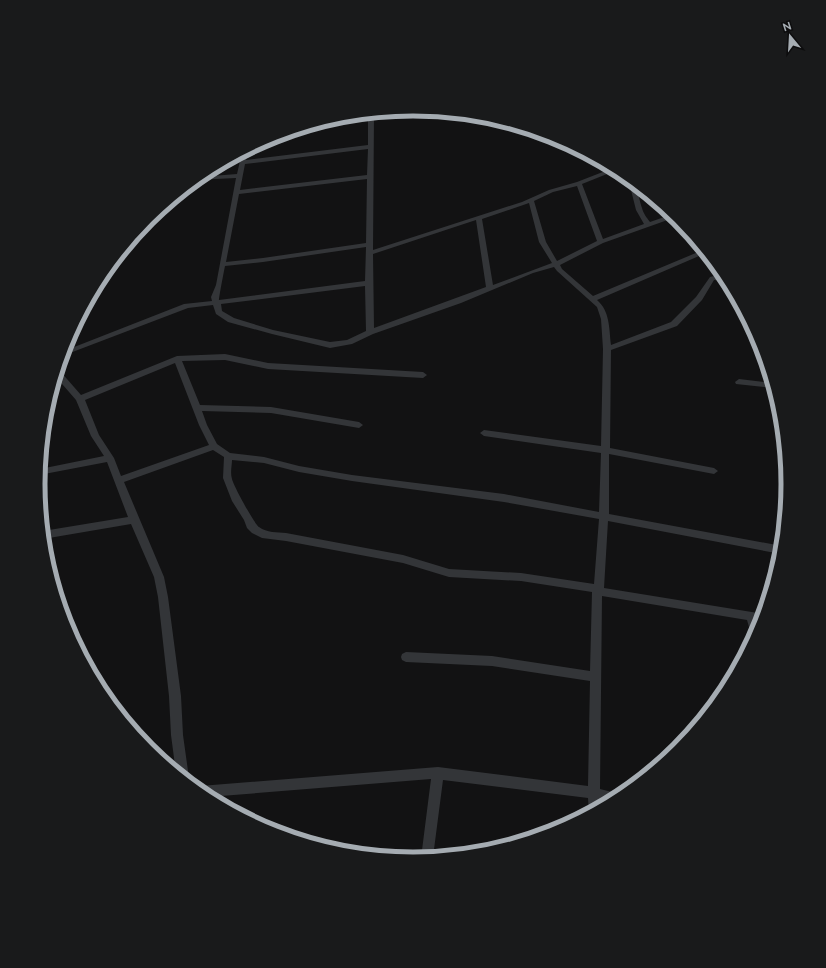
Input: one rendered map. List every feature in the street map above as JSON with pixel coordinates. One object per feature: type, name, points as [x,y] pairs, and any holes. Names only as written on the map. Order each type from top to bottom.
[{"type":"street","points":[[370,119],[370,332]]},
{"type":"street","points":[[243,162],[370,147]]},
{"type":"street","points":[[244,157],[222,264],[219,289],[215,297],[219,312],[231,320],[272,332],[330,345],[349,342],[370,332],[556,264],[601,242],[667,218]]},
{"type":"street","points":[[369,253],[531,200],[551,191],[579,183],[608,172]]},
{"type":"street","points":[[209,178],[240,176]]},
{"type":"street","points":[[237,192],[370,177]]},
{"type":"street","points":[[579,183],[601,242]]},
{"type":"street","points":[[634,190],[639,210],[648,225]]},
{"type":"street","points":[[531,200],[541,239],[548,256],[556,264],[559,270],[592,299],[603,311],[605,319],[607,349],[604,516],[598,590],[595,677],[594,805]]},
{"type":"street","points":[[479,217],[490,288]]},
{"type":"street","points":[[222,264],[263,260],[370,244]]},
{"type":"street","points":[[592,299],[700,253]]},
{"type":"street","points":[[607,349],[674,324],[699,298],[712,278],[717,276]]},
{"type":"street","points":[[70,351],[187,306],[369,283]]},
{"type":"street","points":[[80,399],[178,359],[225,358],[268,366],[423,375]]},
{"type":"street","points":[[178,359],[198,408],[203,425],[214,446],[228,456],[264,460],[299,469],[352,478],[504,498],[775,549]]},
{"type":"street","points":[[61,378],[80,399],[95,436],[110,458],[134,520],[159,577],[164,597],[170,664],[176,696],[177,734],[182,770]]},
{"type":"street","points":[[739,382],[767,385]]},
{"type":"street","points":[[198,408],[271,410],[359,425]]},
{"type":"street","points":[[484,433],[605,450],[714,471]]},
{"type":"street","points":[[119,480],[214,446]]},
{"type":"street","points":[[228,456],[227,478],[237,501],[249,519],[250,525],[255,530],[265,535],[286,537],[403,559],[449,572],[521,577],[756,617]]},
{"type":"street","points":[[46,471],[110,458]]},
{"type":"street","points":[[48,534],[134,520]]},
{"type":"street","points":[[751,617],[753,624]]},
{"type":"street","points":[[406,657],[492,661],[595,677]]},
{"type":"street","points":[[428,851],[438,773]]},
{"type":"street","points":[[211,791],[438,773],[594,793],[608,796]]}]
